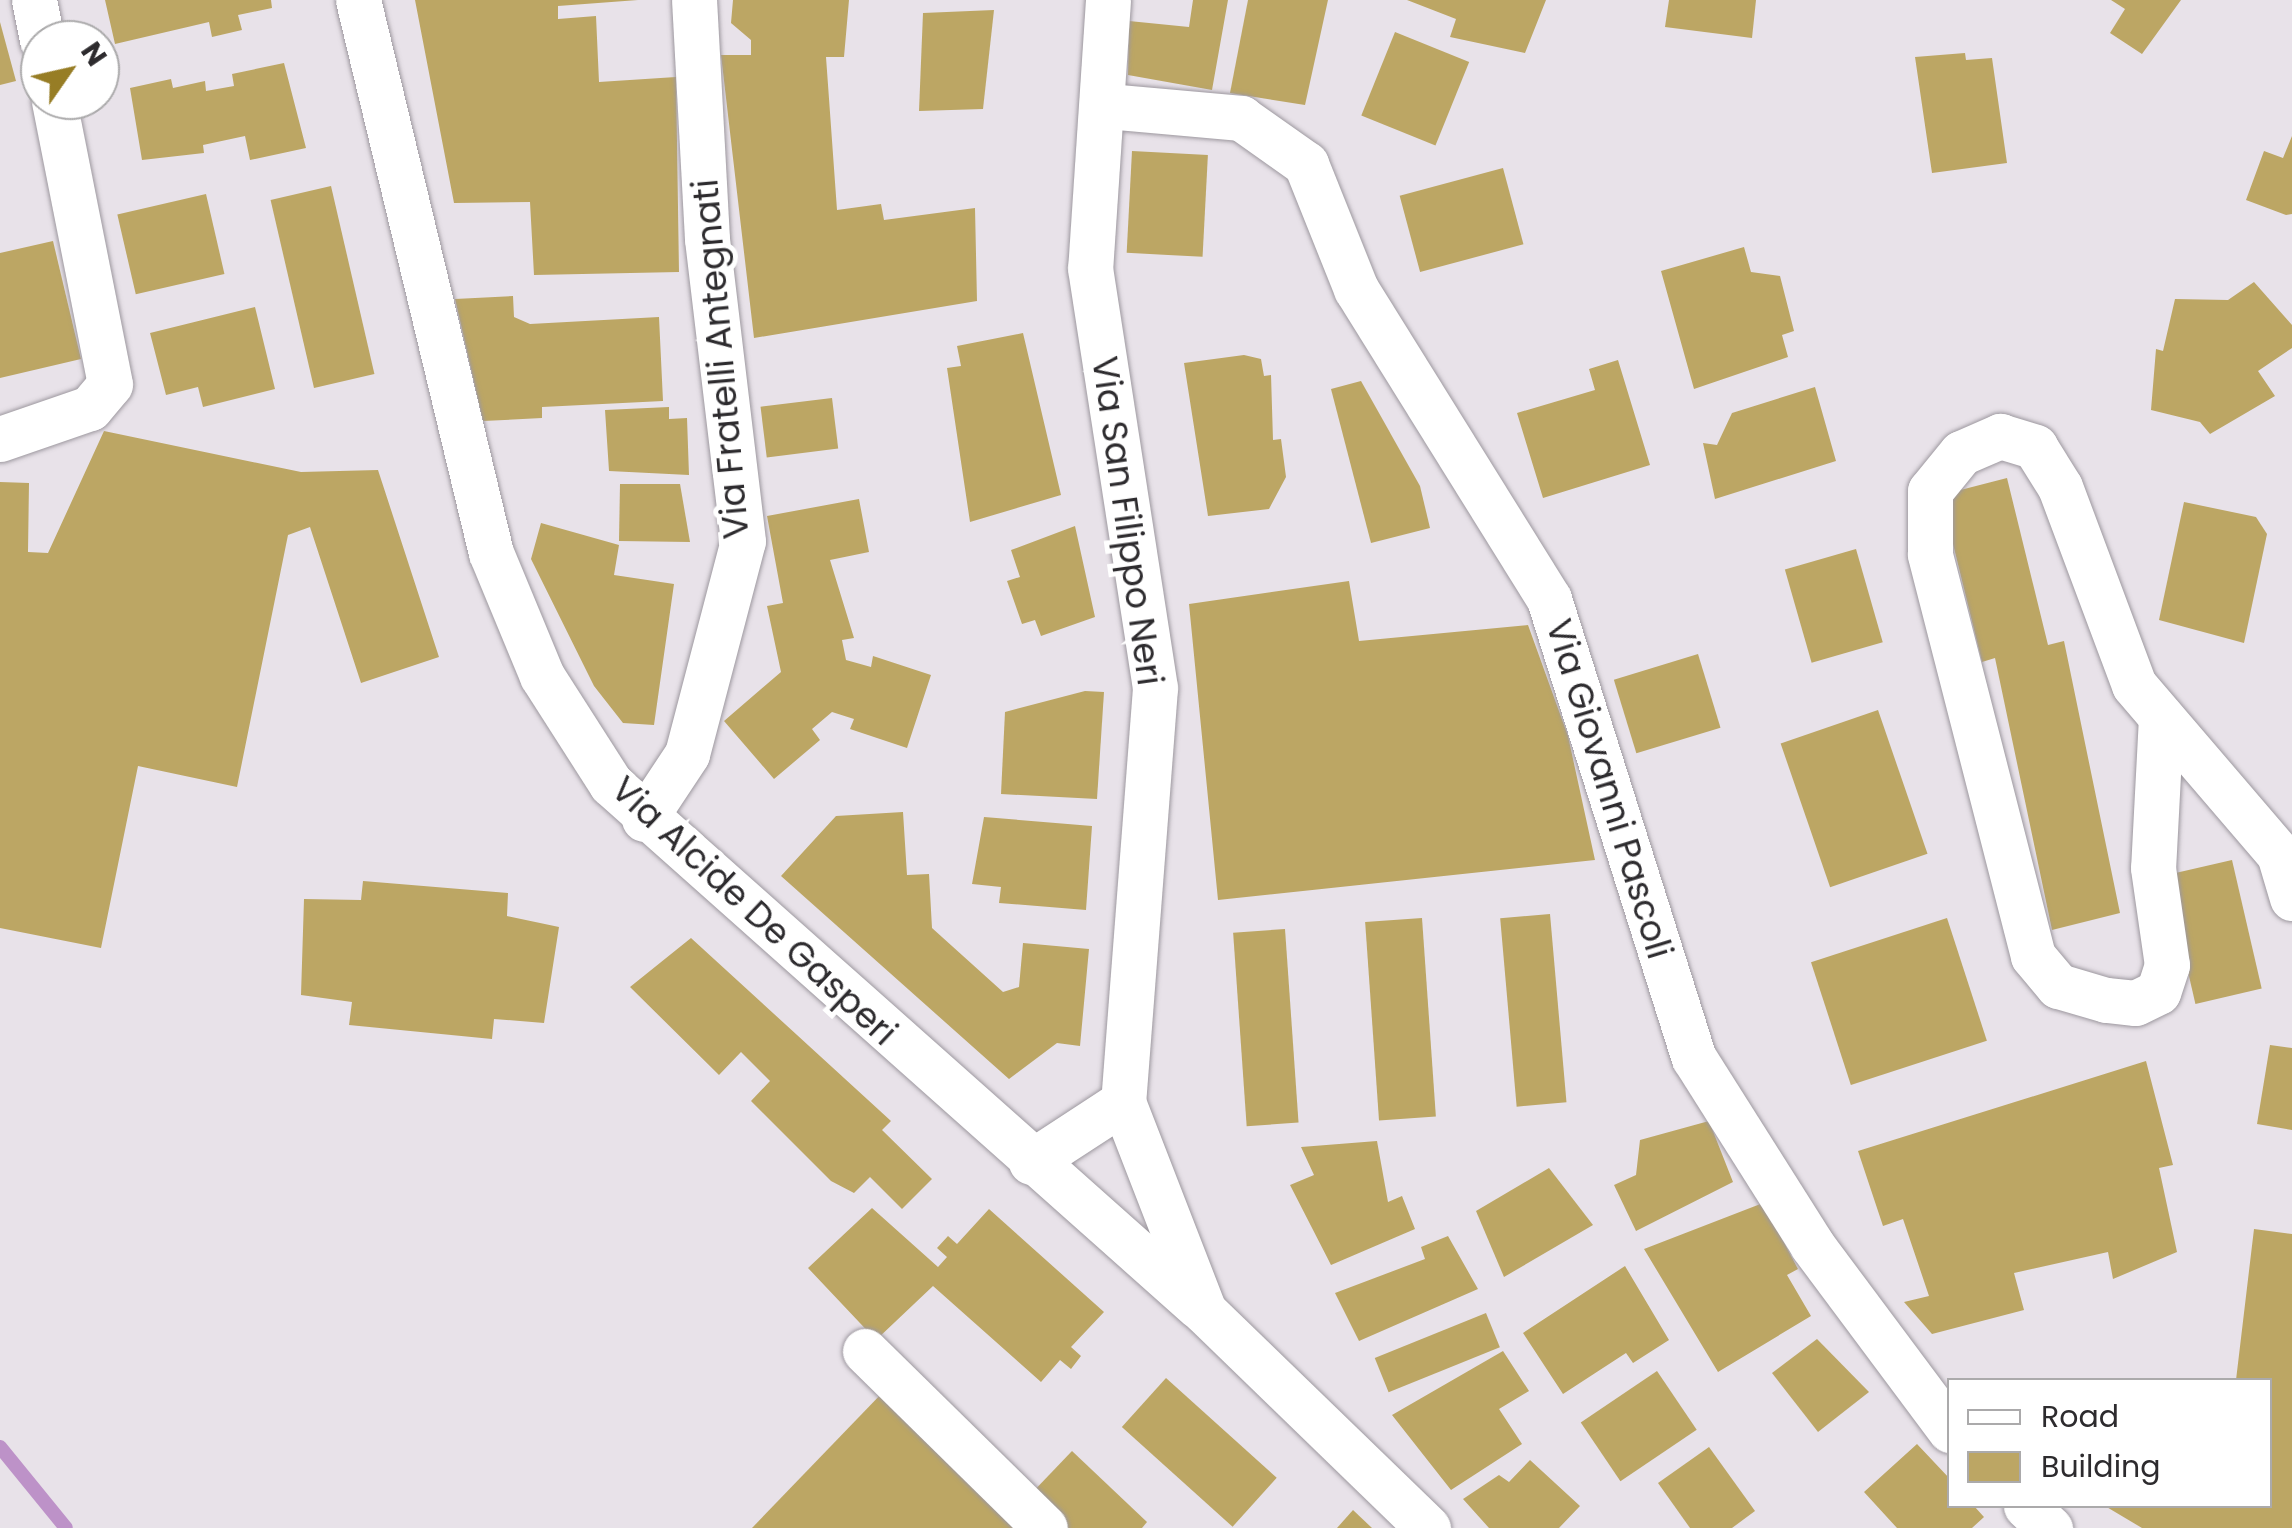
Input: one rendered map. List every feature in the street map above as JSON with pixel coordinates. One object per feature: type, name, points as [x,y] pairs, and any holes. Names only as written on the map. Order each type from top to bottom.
[{"type":"street","name":"Via Alcide De Gasperi","points":[[358,0],[491,553],[542,676],[644,819],[1204,1311]]},
{"type":"street","name":"Via Fratelli Antegnati","points":[[644,819],[687,754],[743,541],[707,239],[694,0]]},
{"type":"street","name":"Via San Filippo Neri","points":[[1108,0],[1107,106],[1090,268],[1156,688],[1123,1102],[1204,1311],[1428,1528]]},
{"type":"street","name":"Via Giovanni Pascoli","points":[[1107,106],[1241,118],[1306,164],[1356,289],[1549,599],[1694,1058],[1812,1245],[1947,1426]]},
{"type":"street","points":[[0,438],[90,408],[110,384],[58,120]]},
{"type":"street","points":[[2161,718],[2154,868],[2167,965],[2158,992],[2135,1003],[2106,1000],[2058,986],[2033,956],[1930,554],[1930,491],[1961,453],[2000,436],[2035,448],[2060,487],[2116,650],[2161,718],[2187,736],[2279,854],[2292,898]]},
{"type":"street","points":[[1031,1162],[1123,1102]]},
{"type":"street","points":[[865,1351],[1044,1528]]},
{"type":"street","points":[[2028,1508],[2050,1528]]},
{"type":"building","points":[[105,0],[271,0],[272,8],[238,15],[242,30],[212,37],[209,22],[120,43],[120,20],[110,20]]},
{"type":"building","points":[[415,0],[638,0],[558,6],[558,19],[596,16],[599,82],[676,77],[679,272],[534,275],[530,202],[454,203]]},
{"type":"building","points":[[733,0],[849,0],[844,57],[826,57],[837,210],[881,204],[884,220],[975,208],[977,301],[754,338],[721,55],[751,55],[751,40],[731,23]]},
{"type":"building","points":[[1193,0],[1228,0],[1212,90],[1128,75],[1129,21],[1189,27]]},
{"type":"building","points":[[1248,0],[1328,0],[1305,105],[1230,93]]},
{"type":"building","points":[[1407,0],[1546,0],[1525,53],[1450,37],[1456,19]]},
{"type":"building","points":[[1669,0],[1756,0],[1752,38],[1665,27]]},
{"type":"building","points":[[2111,0],[2181,0],[2142,54],[2110,33],[2125,9]]},
{"type":"building","points":[[994,10],[983,109],[919,111],[923,13]]},
{"type":"building","points":[[0,22],[16,81],[0,85]]},
{"type":"building","points":[[1395,32],[1469,62],[1435,145],[1361,115]]},
{"type":"building","points":[[1965,53],[1966,60],[1992,58],[2007,163],[1932,173],[1915,57]]},
{"type":"building","points":[[284,63],[306,148],[250,160],[245,136],[203,145],[204,153],[142,160],[130,88],[171,79],[173,88],[205,81],[206,91],[234,86],[232,74]]},
{"type":"building","points":[[2292,136],[2292,214],[2286,215],[2246,200],[2264,151],[2283,158]]},
{"type":"building","points":[[1132,151],[1208,155],[1203,257],[1127,253]]},
{"type":"building","points":[[1503,168],[1523,244],[1420,272],[1400,196]]},
{"type":"building","points":[[331,186],[374,374],[314,388],[271,200]]},
{"type":"building","points":[[206,194],[224,274],[136,294],[117,214]]},
{"type":"building","points":[[53,241],[81,359],[0,378],[0,253]]},
{"type":"building","points":[[1744,247],[1751,272],[1780,276],[1794,331],[1782,335],[1788,357],[1694,389],[1661,271]]},
{"type":"building","points":[[2254,282],[2292,325],[2292,348],[2258,371],[2275,396],[2210,434],[2200,422],[2151,410],[2156,349],[2163,351],[2175,299],[2228,300]]},
{"type":"building","points":[[513,296],[514,317],[530,324],[659,317],[663,401],[542,407],[542,418],[483,421],[455,299]]},
{"type":"building","points":[[255,307],[275,389],[203,407],[198,387],[166,395],[150,333]]},
{"type":"building","points":[[1023,333],[1061,495],[970,522],[947,368],[961,366],[957,346]]},
{"type":"building","points":[[1244,355],[1261,359],[1264,376],[1271,375],[1273,440],[1281,439],[1286,477],[1269,509],[1208,516],[1184,363]]},
{"type":"building","points":[[1618,360],[1650,465],[1543,498],[1517,413],[1595,390],[1589,369]]},
{"type":"building","points":[[1361,381],[1420,486],[1430,528],[1371,543],[1331,389]]},
{"type":"building","points":[[1815,387],[1836,461],[1715,499],[1703,443],[1717,445],[1732,413]]},
{"type":"building","points":[[832,398],[838,449],[767,457],[761,407]]},
{"type":"building","points":[[669,407],[669,419],[687,418],[689,475],[609,471],[605,410]]},
{"type":"building","points":[[104,431],[301,472],[378,470],[439,657],[361,683],[310,527],[288,535],[237,787],[138,766],[101,948],[0,928],[0,482],[29,483],[28,552],[48,553]]},
{"type":"building","points":[[2007,478],[2048,645],[2064,641],[2120,913],[2052,930],[1995,658],[1982,662],[1941,495]]},
{"type":"building","points":[[620,484],[680,484],[690,542],[619,541]]},
{"type":"building","points":[[859,499],[869,552],[830,560],[854,638],[842,640],[846,660],[871,667],[873,656],[931,675],[907,748],[850,729],[854,719],[832,712],[812,729],[820,740],[774,779],[724,721],[781,672],[767,606],[783,603],[767,516]]},
{"type":"building","points":[[2184,502],[2256,517],[2267,534],[2244,643],[2159,620]]},
{"type":"building","points":[[541,523],[619,545],[614,575],[674,584],[654,725],[623,723],[594,686],[531,559]]},
{"type":"building","points":[[1075,526],[1095,617],[1041,636],[1035,620],[1022,624],[1007,581],[1020,577],[1011,550]]},
{"type":"building","points":[[1856,549],[1883,642],[1812,663],[1785,569]]},
{"type":"building","points":[[1349,581],[1359,641],[1528,625],[1568,736],[1595,860],[1218,900],[1189,604]]},
{"type":"building","points":[[1698,654],[1721,728],[1636,753],[1614,680]]},
{"type":"building","points":[[1085,691],[1104,692],[1097,799],[1001,794],[1005,712]]},
{"type":"building","points":[[1878,710],[1927,854],[1830,887],[1781,744]]},
{"type":"building","points":[[903,812],[907,875],[929,874],[932,928],[1003,992],[1019,987],[1023,943],[1089,949],[1080,1046],[1057,1043],[1009,1079],[781,876],[836,816]]},
{"type":"building","points":[[984,817],[1092,826],[1086,910],[999,903],[1001,887],[972,884]]},
{"type":"building","points":[[2232,860],[2262,989],[2195,1004],[2166,875]]},
{"type":"building","points":[[363,881],[508,893],[507,916],[559,927],[544,1023],[494,1019],[492,1039],[349,1025],[352,1002],[301,995],[304,899],[361,900]]},
{"type":"building","points":[[1550,914],[1566,1102],[1517,1107],[1500,918]]},
{"type":"building","points":[[1422,918],[1436,1117],[1379,1120],[1365,922]]},
{"type":"building","points":[[1947,918],[1987,1041],[1851,1085],[1811,962]]},
{"type":"building","points":[[1285,929],[1299,1123],[1247,1126],[1233,933]]},
{"type":"building","points":[[691,938],[891,1121],[882,1130],[932,1179],[902,1209],[870,1177],[854,1193],[831,1181],[751,1101],[770,1081],[741,1052],[719,1075],[630,987]]},
{"type":"building","points":[[2270,1045],[2292,1048],[2292,1130],[2257,1124]]},
{"type":"building","points":[[2146,1061],[2173,1165],[2159,1168],[2177,1252],[2113,1279],[2108,1252],[2014,1273],[2024,1310],[1932,1334],[1904,1302],[1929,1296],[1903,1219],[1883,1226],[1858,1151]]},
{"type":"building","points":[[1709,1121],[1733,1182],[1636,1231],[1614,1185],[1636,1175],[1640,1140]]},
{"type":"building","points":[[1377,1141],[1388,1202],[1402,1196],[1415,1229],[1331,1265],[1290,1185],[1314,1175],[1301,1147]]},
{"type":"building","points":[[1549,1168],[1593,1225],[1504,1277],[1476,1211]]},
{"type":"building","points":[[1763,1203],[1798,1269],[1787,1275],[1811,1316],[1718,1372],[1644,1249]]},
{"type":"building","points":[[872,1208],[938,1267],[947,1257],[937,1248],[948,1236],[957,1244],[989,1209],[1104,1312],[1071,1347],[1081,1356],[1071,1369],[1060,1360],[1041,1382],[933,1286],[876,1340],[808,1268]]},
{"type":"building","points":[[2254,1229],[2292,1234],[2292,1528],[2142,1528],[2108,1508],[2272,1508],[2272,1378],[2236,1378]]},
{"type":"building","points":[[1448,1236],[1478,1289],[1359,1341],[1335,1293],[1425,1259],[1421,1247]]},
{"type":"building","points":[[1625,1266],[1669,1340],[1633,1363],[1626,1353],[1563,1394],[1523,1333]]},
{"type":"building","points":[[1486,1313],[1500,1347],[1389,1392],[1375,1358]]},
{"type":"building","points":[[1817,1339],[1869,1392],[1818,1432],[1772,1373]]},
{"type":"building","points":[[1503,1351],[1529,1391],[1499,1409],[1522,1444],[1451,1490],[1392,1415]]},
{"type":"building","points":[[1657,1371],[1697,1430],[1620,1481],[1581,1422]]},
{"type":"building","points":[[1166,1378],[1277,1478],[1233,1527],[1122,1427]]},
{"type":"building","points":[[885,1390],[1021,1528],[752,1528]]},
{"type":"building","points":[[1917,1444],[1947,1476],[1947,1508],[1976,1508],[1984,1517],[1972,1528],[1897,1528],[1864,1492]]},
{"type":"building","points":[[1709,1447],[1755,1511],[1732,1528],[1690,1528],[1658,1483]]},
{"type":"building","points":[[1072,1451],[1147,1522],[1142,1528],[1061,1528],[1028,1497]]},
{"type":"building","points":[[1530,1460],[1580,1506],[1559,1528],[1489,1528],[1463,1499],[1499,1475],[1509,1482]]},
{"type":"building","points":[[1353,1510],[1372,1528],[1337,1528]]},
{"type":"waterway","points":[[0,1447],[66,1528]]}]
